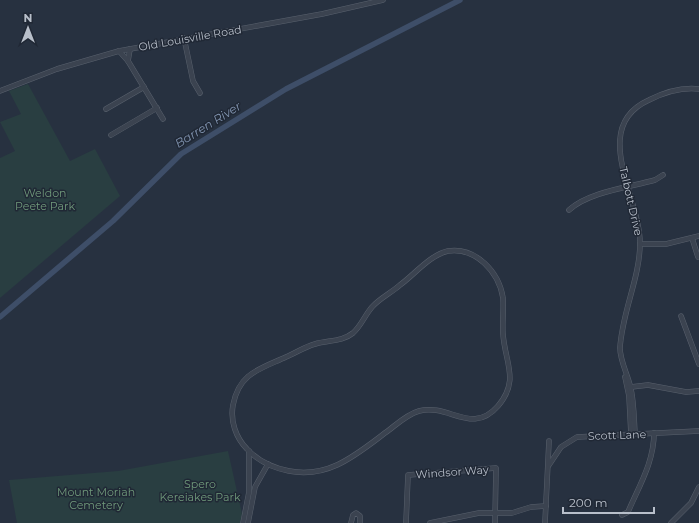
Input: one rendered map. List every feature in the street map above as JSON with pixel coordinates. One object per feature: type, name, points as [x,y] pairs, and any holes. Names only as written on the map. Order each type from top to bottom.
[{"type":"street","name":"Old Louisville Road","points":[[0,91],[58,69],[119,51],[322,14],[383,0]]},
{"type":"street","points":[[184,38],[193,81],[200,93]]},
{"type":"street","points":[[128,61],[130,49]]},
{"type":"street","points":[[119,51],[128,61],[163,119]]},
{"type":"street","points":[[106,109],[144,87]]},
{"type":"street","name":"Talbott Drive","points":[[633,434],[630,386],[621,358],[620,348],[623,326],[638,264],[640,244],[636,215],[621,160],[619,142],[627,117],[642,104],[661,95],[681,89],[699,89]]},
{"type":"street","points":[[111,136],[157,108]]},
{"type":"street","points":[[569,210],[576,203],[590,197],[655,180],[663,175]]},
{"type":"street","points":[[640,244],[666,244],[699,236]]},
{"type":"street","points":[[692,238],[698,257]]},
{"type":"street","points":[[453,250],[464,251],[474,255],[483,262],[495,278],[501,290],[503,303],[503,336],[511,375],[508,390],[493,411],[484,417],[474,419],[463,418],[436,410],[426,410],[414,413],[404,418],[353,457],[323,470],[299,472],[268,464],[249,451],[236,432],[232,413],[238,390],[251,373],[310,345],[348,336],[358,328],[374,305],[439,254],[453,250]]},
{"type":"street","points":[[681,316],[699,364]]},
{"type":"street","points":[[621,358],[629,396],[633,434]]},
{"type":"street","points":[[630,386],[648,385],[686,392],[699,391]]},
{"type":"street","name":"Scott Lane","points":[[549,465],[558,450],[573,438],[585,436],[699,431]]},
{"type":"street","points":[[622,515],[628,512],[650,462],[654,448],[654,433]]},
{"type":"street","name":"Scott Lane","points":[[545,523],[549,441]]},
{"type":"street","points":[[243,523],[249,492],[249,451]]},
{"type":"street","points":[[248,523],[256,487],[268,464]]},
{"type":"street","name":"Windsor Way","points":[[406,523],[408,475],[496,468],[495,513]]},
{"type":"street","points":[[671,523],[691,504],[699,487]]},
{"type":"street","points":[[430,523],[479,513],[512,513],[531,507],[546,506]]},
{"type":"street","points":[[351,523],[352,515],[356,513],[360,516],[360,523]]},
{"type":"street","points":[[495,513],[495,523]]},
{"type":"green space","name":"Weldon Peete Park","points":[[28,84],[70,161],[95,149],[120,196],[0,298],[0,158],[15,151],[0,122],[21,114],[9,91]]},
{"type":"green space","points":[[228,451],[242,514],[240,523],[17,523],[9,480],[118,471]]},
{"type":"waterway","name":"Barren River","points":[[0,317],[113,221],[181,154],[286,89],[460,0]]},
{"type":"park label","name":"Spero Kereiakes Park","points":[[200,490]]},
{"type":"park label","name":"Mount Moriah Cemetery","points":[[96,498]]}]
